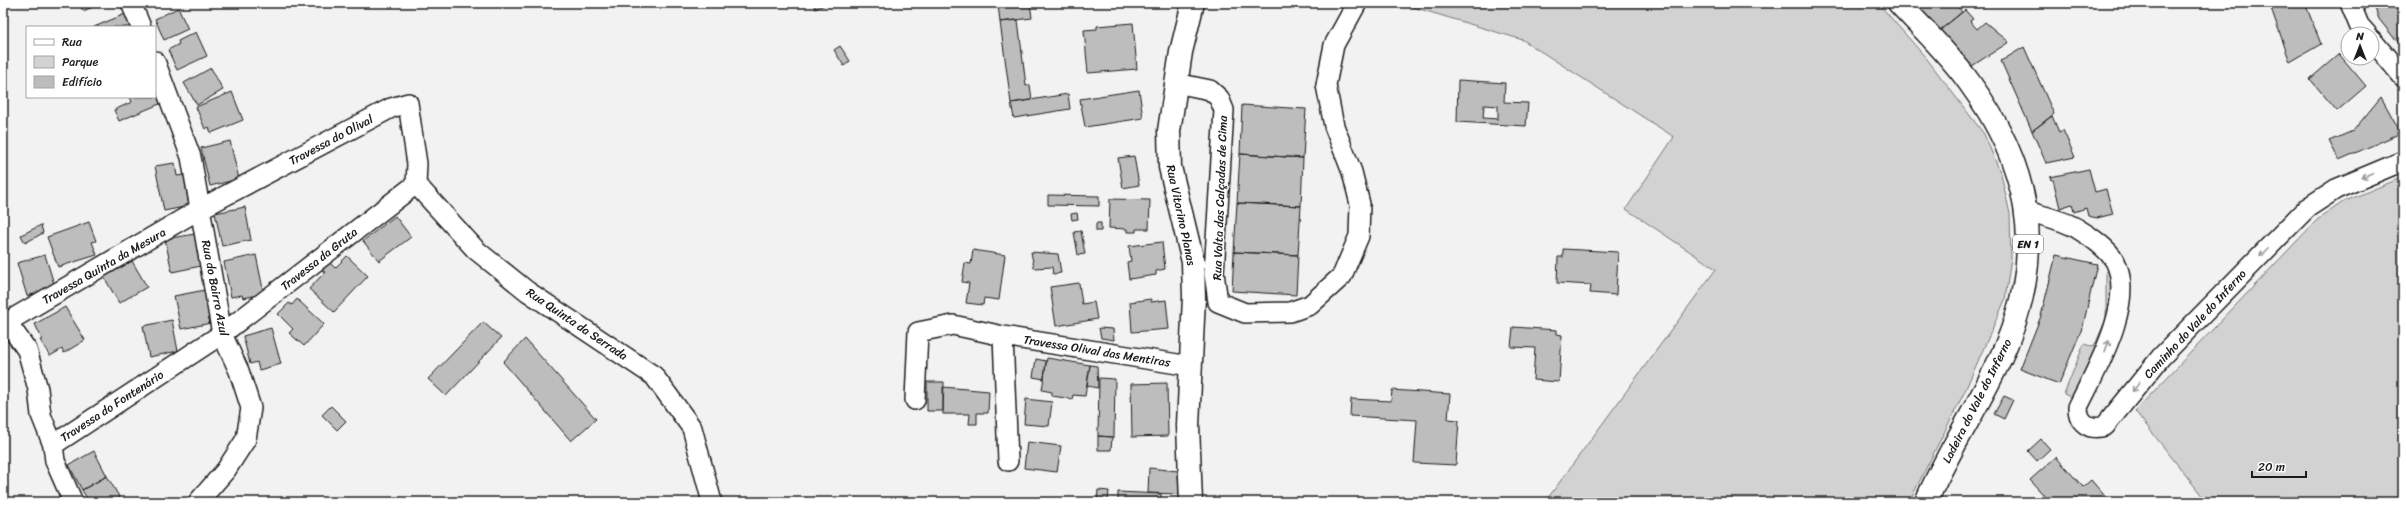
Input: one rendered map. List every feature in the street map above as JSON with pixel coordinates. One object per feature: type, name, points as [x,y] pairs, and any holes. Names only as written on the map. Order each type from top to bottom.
[{"type":"main road","name":"Rua Vitorino Planas","points":[[1191,502],[1188,425],[1193,262],[1170,167],[1169,131],[1181,52],[1193,3]]},
{"type":"main road","name":"Ladeira do Vale do Inferno","points":[[1899,3],[1969,82],[2000,130],[2017,168],[2027,211],[2028,258],[2022,302],[2007,344],[1926,502]]},
{"type":"street","points":[[131,3],[141,26]]},
{"type":"street","name":"Rua Volta das Calçadas de Cima","points":[[1176,83],[1210,90],[1220,98],[1224,110],[1214,273],[1218,302],[1245,313],[1290,312],[1310,305],[1342,276],[1359,236],[1360,204],[1352,172],[1334,126],[1326,85],[1334,45],[1357,3]]},
{"type":"street","points":[[2350,3],[2360,26]]},
{"type":"street","points":[[2380,50],[2403,77]]},
{"type":"street","name":"Rua do Bairro Azul","points":[[156,64],[192,157],[222,334],[239,371],[251,408],[246,439],[226,470],[198,502]]},
{"type":"street","name":"Travessa do Olival","points":[[200,209],[391,108],[408,103],[417,164],[416,184]]},
{"type":"street","name":"Caminho do Vale do Inferno","points":[[2027,211],[2077,228],[2104,248],[2114,260],[2121,286],[2120,304],[2103,356],[2078,407],[2078,414],[2082,422],[2088,427],[2096,429],[2105,426],[2161,357],[2307,208],[2336,189],[2403,161]]},
{"type":"street","name":"Travessa da Gruta","points":[[222,334],[416,184]]},
{"type":"street","name":"Rua Quinta da Serrada","points":[[416,184],[476,250],[527,291],[654,376],[692,428],[712,502]]},
{"type":"street","name":"Travessa Quinta da Mesura","points":[[53,445],[41,414],[38,389],[26,350],[7,322],[200,209]]},
{"type":"street","name":"Travessa Olival das Mentiras","points":[[916,400],[918,332],[953,325],[1004,336],[1190,366]]},
{"type":"street","name":"Travessa do Fontenário","points":[[73,502],[55,462],[53,445],[222,334]]},
{"type":"street","points":[[1004,336],[1008,461]]},
{"type":"green space","points":[[1410,3],[1878,3],[1927,59],[1984,134],[2001,174],[2010,214],[2011,258],[2005,300],[1964,393],[1909,502],[1545,502],[1716,269],[1626,209],[1674,137],[1523,40],[1413,7]]},
{"type":"green space","points":[[2403,177],[2403,502],[2201,502],[2203,497],[2135,411],[2317,220],[2343,202]]},
{"type":"green space","points":[[2110,266],[2113,291],[2109,319],[2073,398],[2064,394],[2084,344],[2094,347],[2106,319],[2106,273]]},
{"type":"building","points":[[79,3],[103,3],[83,11]]},
{"type":"building","points":[[814,3],[823,3],[824,5],[815,9]]},
{"type":"building","points":[[1030,3],[1032,18],[1000,22],[998,4]]},
{"type":"building","points":[[1084,3],[1107,3],[1084,6]]},
{"type":"building","points":[[1914,3],[1958,3],[1956,5],[1962,12],[1939,31]]},
{"type":"building","points":[[2305,3],[2321,44],[2290,62],[2271,8]]},
{"type":"building","points":[[2373,3],[2403,3],[2403,44],[2394,38],[2379,19]]},
{"type":"building","points":[[178,8],[188,29],[164,40],[155,19]]},
{"type":"building","points":[[1965,10],[1973,19],[1970,21],[1977,29],[1985,22],[2009,42],[1972,66],[1939,31]]},
{"type":"building","points":[[125,14],[130,26],[96,26]]},
{"type":"building","points":[[1018,20],[1026,86],[1030,85],[1032,100],[1011,103],[1000,22]]},
{"type":"building","points":[[1133,23],[1137,69],[1088,73],[1084,30],[1097,29],[1097,26]]},
{"type":"building","points":[[196,32],[207,56],[177,70],[168,50],[179,44],[178,41]]},
{"type":"building","points":[[840,46],[850,61],[844,66],[834,50]]},
{"type":"building","points":[[2024,47],[2054,114],[2032,131],[2001,61]]},
{"type":"building","points":[[2339,54],[2340,66],[2349,66],[2366,86],[2337,111],[2310,79]]},
{"type":"building","points":[[211,68],[223,90],[197,105],[184,83]]},
{"type":"building","points":[[1458,80],[1505,83],[1504,102],[1528,103],[1526,126],[1457,122]],"holes":[[[1484,105],[1498,106],[1498,119],[1483,118]]]},
{"type":"building","points":[[156,88],[162,103],[119,121],[114,110],[132,102],[130,98],[156,98]]},
{"type":"building","points":[[1139,90],[1143,118],[1085,127],[1080,99]]},
{"type":"building","points":[[232,92],[243,120],[211,133],[209,127],[205,129],[196,107]]},
{"type":"building","points":[[1068,94],[1070,109],[1014,118],[1011,103]]},
{"type":"building","points":[[2381,97],[2401,133],[2339,160],[2329,141],[2353,131]]},
{"type":"building","points":[[1242,105],[1306,109],[1303,158],[1240,154]]},
{"type":"building","points":[[2052,116],[2059,132],[2063,130],[2075,157],[2046,163],[2032,131]]},
{"type":"building","points":[[230,141],[239,179],[210,186],[201,148]]},
{"type":"building","points":[[1240,154],[1303,158],[1301,206],[1237,203]]},
{"type":"building","points":[[1134,156],[1139,185],[1123,188],[1118,158]]},
{"type":"building","points":[[175,163],[177,176],[184,175],[189,206],[164,211],[155,166]]},
{"type":"building","points":[[2089,169],[2095,192],[2106,189],[2113,214],[2097,218],[2088,216],[2086,208],[2074,212],[2072,204],[2060,208],[2053,179],[2051,180],[2050,177]]},
{"type":"building","points":[[1048,195],[1099,196],[1099,206],[1048,205]]},
{"type":"building","points":[[1110,199],[1150,200],[1149,229],[1136,229],[1136,232],[1127,232],[1127,229],[1109,228]]},
{"type":"building","points":[[1237,203],[1301,206],[1298,255],[1234,252]]},
{"type":"building","points":[[245,207],[251,240],[222,246],[215,213]]},
{"type":"building","points":[[1077,213],[1078,219],[1072,220],[1071,214]]},
{"type":"building","points":[[395,216],[411,237],[379,261],[363,241]]},
{"type":"building","points":[[89,222],[96,241],[92,242],[97,255],[58,267],[47,237]]},
{"type":"building","points":[[1096,223],[1101,223],[1101,231],[1096,231]]},
{"type":"building","points":[[41,225],[43,233],[25,243],[21,235]]},
{"type":"building","points":[[1081,231],[1085,254],[1078,255],[1074,232]]},
{"type":"building","points":[[195,234],[201,266],[172,272],[165,239]]},
{"type":"building","points":[[1162,242],[1165,269],[1156,271],[1156,275],[1129,279],[1127,262],[1131,261],[1129,246]]},
{"type":"building","points":[[1563,249],[1618,252],[1616,295],[1590,293],[1591,285],[1557,283],[1558,257],[1563,257]]},
{"type":"building","points":[[973,250],[1005,255],[999,300],[984,298],[983,305],[966,303],[969,283],[962,282],[965,263],[971,264]]},
{"type":"building","points":[[1031,252],[1058,254],[1061,273],[1053,274],[1052,267],[1034,268]]},
{"type":"building","points":[[1234,252],[1298,255],[1296,295],[1232,291]]},
{"type":"building","points":[[45,255],[55,287],[27,296],[17,263]]},
{"type":"building","points":[[256,255],[264,294],[243,298],[242,295],[231,297],[224,262]]},
{"type":"building","points":[[2056,255],[2097,264],[2083,326],[2059,384],[2020,369],[2041,316]]},
{"type":"building","points":[[347,256],[368,276],[334,312],[309,289],[325,272],[322,270],[329,262],[335,268]]},
{"type":"building","points":[[132,261],[147,287],[119,303],[104,277]]},
{"type":"building","points":[[1079,283],[1082,304],[1094,302],[1097,319],[1056,326],[1050,287]]},
{"type":"building","points":[[205,290],[211,323],[181,329],[174,296]]},
{"type":"building","points":[[297,299],[324,324],[304,346],[289,333],[293,329],[278,314],[289,303],[292,305]]},
{"type":"building","points":[[1151,299],[1151,302],[1166,300],[1169,329],[1132,332],[1130,302]]},
{"type":"building","points":[[65,307],[85,340],[64,353],[62,349],[50,356],[40,340],[42,339],[35,324]]},
{"type":"building","points":[[172,320],[178,351],[149,357],[143,326]]},
{"type":"building","points":[[483,322],[501,338],[446,396],[428,379]]},
{"type":"building","points":[[1513,327],[1557,330],[1557,334],[1562,335],[1559,382],[1533,380],[1535,348],[1511,347]]},
{"type":"building","points":[[271,328],[281,364],[259,370],[257,362],[250,364],[243,336]]},
{"type":"building","points":[[1099,328],[1113,329],[1114,340],[1101,338]]},
{"type":"building","points":[[525,339],[596,419],[571,441],[503,362]]},
{"type":"building","points":[[1047,358],[1090,365],[1085,396],[1073,395],[1072,399],[1052,396],[1052,392],[1042,390]]},
{"type":"building","points":[[1036,359],[1046,361],[1044,379],[1033,377]]},
{"type":"building","points":[[1090,365],[1097,366],[1098,388],[1087,386]]},
{"type":"building","points":[[1099,378],[1115,379],[1114,437],[1098,436]]},
{"type":"building","points":[[927,382],[944,382],[943,411],[927,411]]},
{"type":"building","points":[[1167,383],[1168,436],[1132,437],[1131,384]]},
{"type":"building","points":[[943,387],[989,391],[988,413],[977,413],[977,424],[969,424],[970,414],[943,414]]},
{"type":"building","points":[[1392,390],[1450,394],[1448,419],[1459,420],[1456,465],[1414,463],[1417,420],[1350,416],[1351,399],[1391,401]]},
{"type":"building","points":[[2004,396],[2013,400],[2004,419],[1994,414]]},
{"type":"building","points":[[1026,399],[1052,402],[1049,426],[1024,424]]},
{"type":"building","points":[[331,406],[346,421],[337,430],[322,415]]},
{"type":"building","points":[[1098,436],[1112,437],[1111,450],[1098,450]]},
{"type":"building","points":[[2041,439],[2050,449],[2037,461],[2028,451]]},
{"type":"building","points":[[1027,442],[1061,446],[1057,472],[1024,468]]},
{"type":"building","points":[[94,451],[107,476],[82,490],[69,465]]},
{"type":"building","points":[[2056,457],[2083,487],[2091,480],[2110,502],[2050,502],[2030,480]]},
{"type":"building","points":[[1149,468],[1178,471],[1179,494],[1148,493]]},
{"type":"building","points":[[107,476],[121,500],[117,502],[89,502],[82,490]]},
{"type":"building","points":[[1098,490],[1109,491],[1108,500],[1097,502]]},
{"type":"building","points":[[1118,492],[1161,494],[1161,502],[1118,502]]}]
